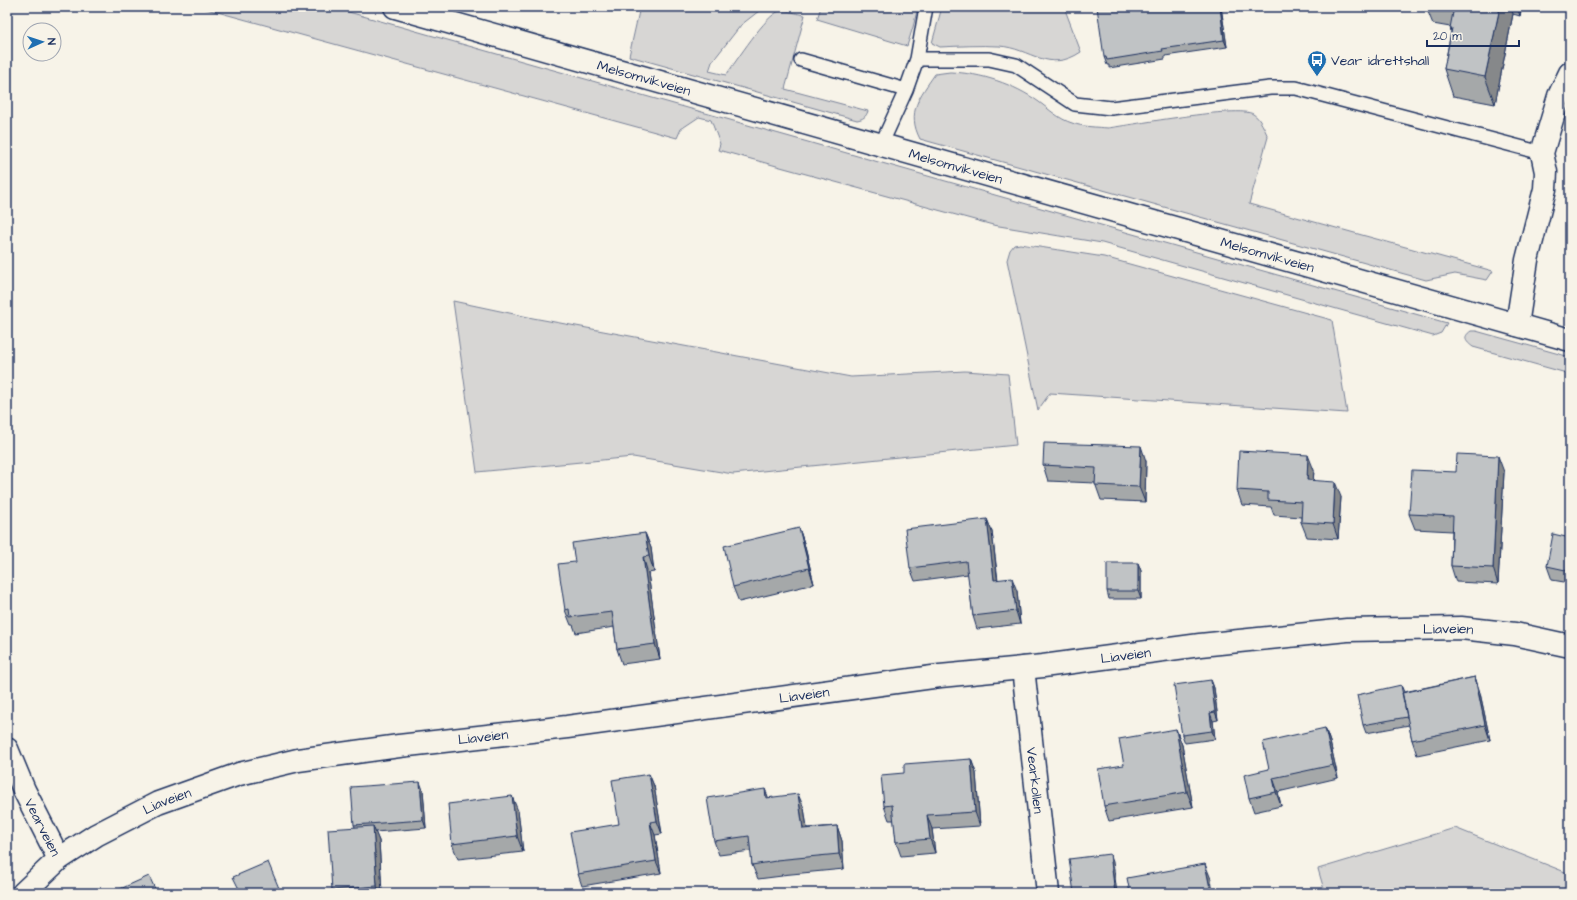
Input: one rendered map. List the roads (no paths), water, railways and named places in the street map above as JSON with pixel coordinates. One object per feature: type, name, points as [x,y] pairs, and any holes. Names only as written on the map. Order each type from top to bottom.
[{"type":"street","name":"Melsomvikveien","points":[[395,7],[1570,340]]},
{"type":"street","points":[[1517,325],[1527,260],[1545,189],[1546,172],[1542,153],[1559,96],[1570,73]]},
{"type":"street","name":"Liaveien","points":[[59,859],[96,835],[158,803],[239,774],[298,760],[400,746],[567,727],[940,676],[1023,668],[1200,645],[1347,630],[1461,628],[1515,634],[1570,646]]},
{"type":"street","name":"Vearkollen","points":[[1023,668],[1048,893]]},
{"type":"street","name":"Vearveien","points":[[7,749],[24,790],[59,859],[23,893]]},
{"type":"lane","points":[[881,144],[906,90],[917,60],[926,7]]},
{"type":"lane","points":[[917,60],[989,59],[1016,64],[1075,104],[1110,108],[1270,88],[1296,88],[1542,153]]},
{"type":"lane","points":[[801,60],[906,90]]},
{"type":"place","name":"Vear idrettshall","points":[[1317,77]]}]
